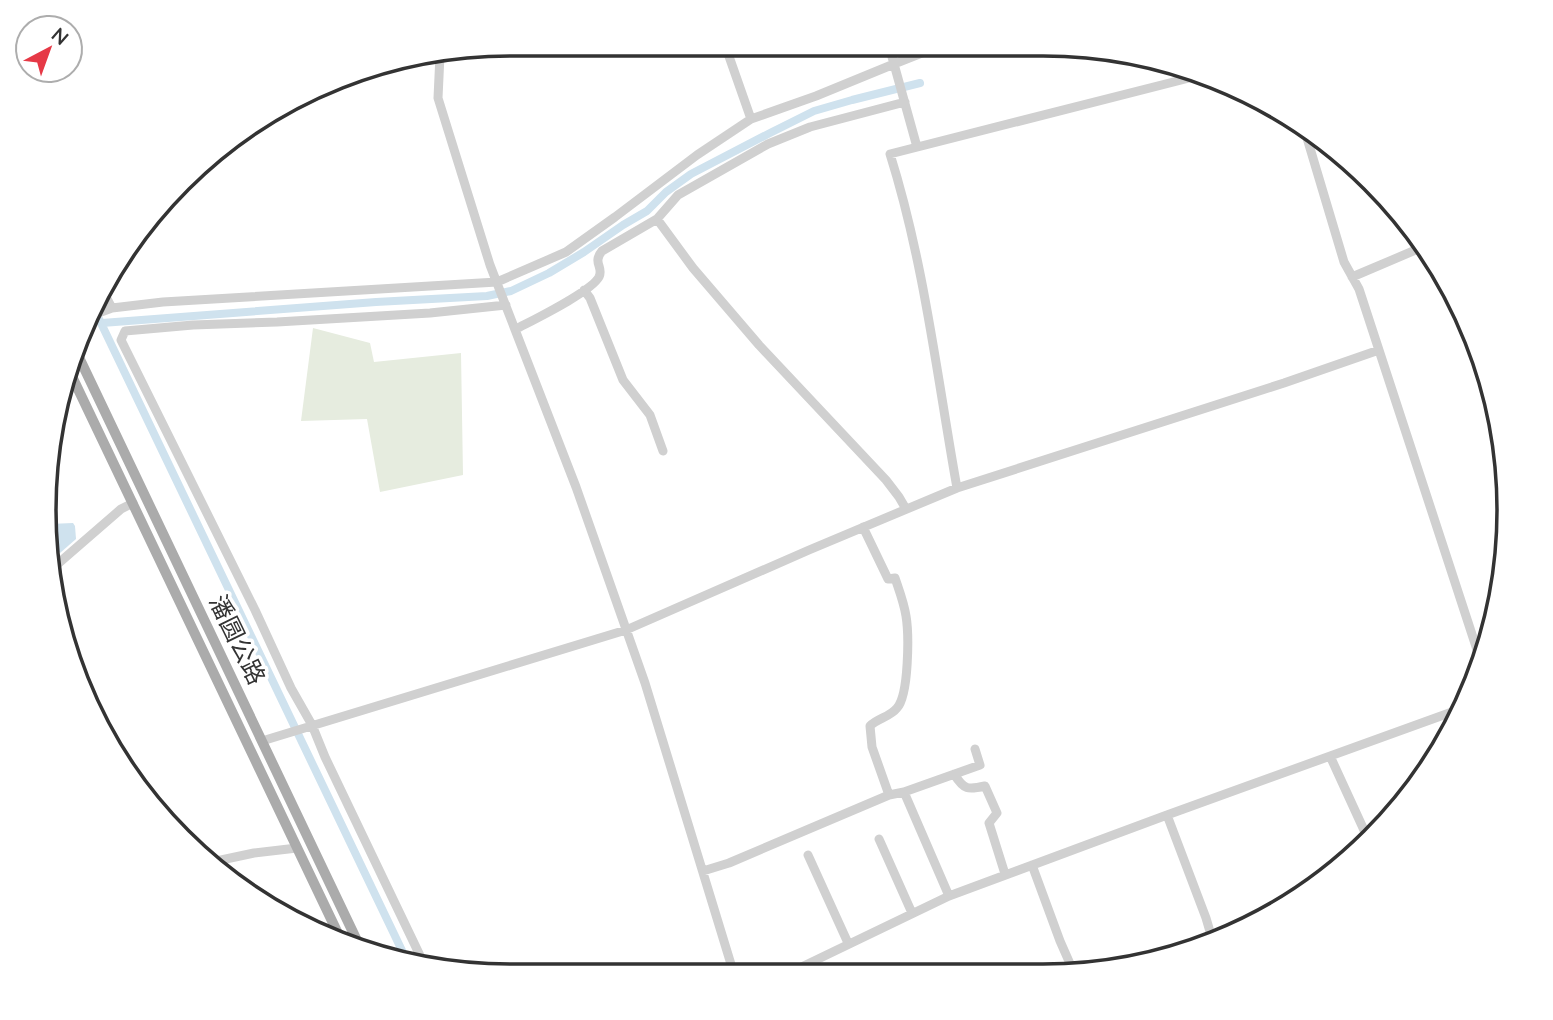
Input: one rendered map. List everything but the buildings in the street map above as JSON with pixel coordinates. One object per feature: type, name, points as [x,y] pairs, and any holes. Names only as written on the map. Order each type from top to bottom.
[{"type":"main road","name":"潘圆公路","points":[[81,362],[355,936]]},
{"type":"main road","name":"潘圆公路","points":[[74,381],[336,929]]},
{"type":"street","points":[[729,56],[751,119]]},
{"type":"street","points":[[892,56],[917,147]]},
{"type":"street","points":[[102,312],[112,308],[163,302],[497,283],[566,252],[697,155],[751,119],[914,56]]},
{"type":"street","points":[[440,62],[438,99],[490,265],[576,487],[645,683],[731,964]]},
{"type":"street","points":[[957,488],[917,258],[904,198],[890,154],[1186,79]]},
{"type":"street","points":[[516,329],[584,290],[599,277],[597,261],[602,251],[657,219],[678,195],[768,144],[810,127],[905,102]]},
{"type":"street","points":[[1308,142],[1344,262],[1359,289],[1380,350],[1476,647]]},
{"type":"street","points":[[657,219],[693,268],[759,345],[886,480],[906,509]]},
{"type":"street","points":[[1352,277],[1415,250]]},
{"type":"street","points":[[584,290],[590,298],[623,380],[650,415],[663,452]]},
{"type":"street","points":[[108,300],[112,308]]},
{"type":"street","points":[[420,955],[255,610],[121,340],[125,331],[430,313],[506,304]]},
{"type":"street","points":[[262,741],[626,630],[957,488],[1380,350]]},
{"type":"street","points":[[59,563],[121,509],[133,503]]},
{"type":"street","points":[[863,527],[888,579],[895,578],[906,615],[907,662],[902,700],[891,714],[876,720],[870,726],[872,747],[889,795]]},
{"type":"street","points":[[807,964],[949,895],[1449,713]]},
{"type":"street","points":[[703,871],[729,863],[889,795],[905,792],[980,765],[975,749]]},
{"type":"street","points":[[1330,756],[1364,831]]},
{"type":"street","points":[[954,774],[964,787],[971,789],[985,786],[997,813],[989,823],[1005,874]]},
{"type":"street","points":[[905,792],[949,895]]},
{"type":"street","points":[[1167,814],[1210,932]]},
{"type":"street","points":[[880,839],[912,913]]},
{"type":"street","points":[[222,860],[297,848]]},
{"type":"street","points":[[808,855],[848,943]]},
{"type":"street","points":[[1032,865],[1070,963]]},
{"type":"shaded area","points":[[313,328],[370,343],[374,362],[461,353],[463,475],[380,492],[367,419],[301,421]]},
{"type":"water","points":[[73,523],[75,526],[76,539],[60,553],[58,550],[56,524]]},
{"type":"waterway","points":[[102,323],[487,296],[511,291],[584,252],[647,211],[666,192],[691,174],[770,133],[814,111],[920,83]]},
{"type":"waterway","points":[[99,319],[402,951]]}]
